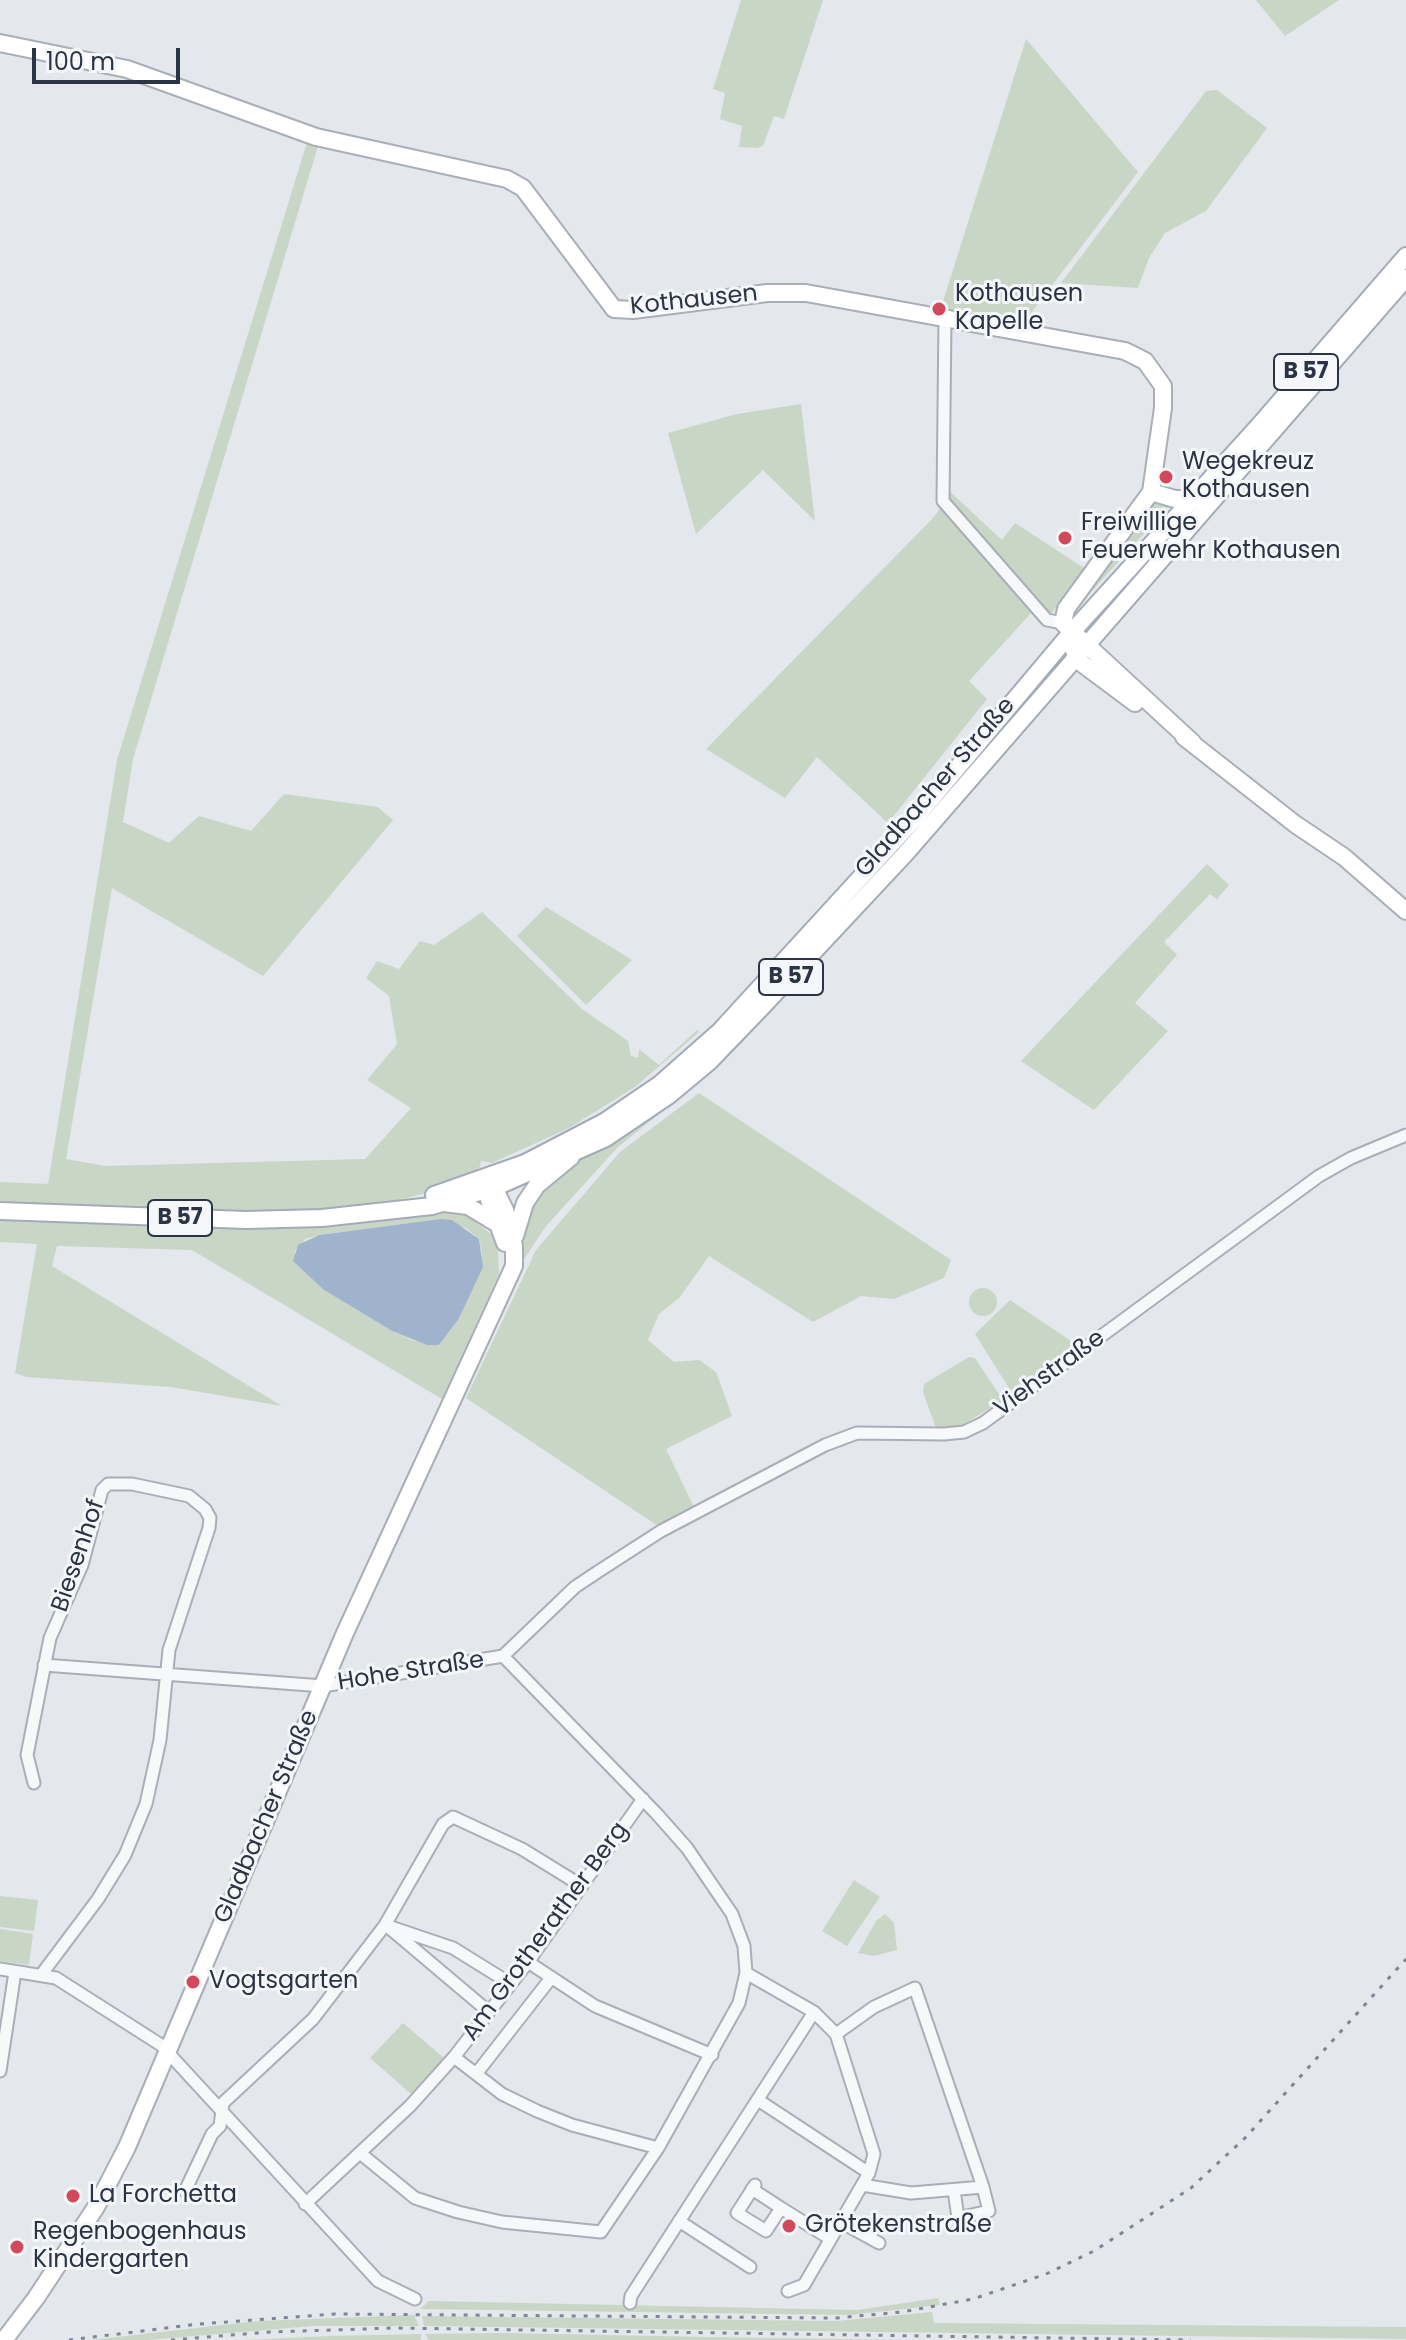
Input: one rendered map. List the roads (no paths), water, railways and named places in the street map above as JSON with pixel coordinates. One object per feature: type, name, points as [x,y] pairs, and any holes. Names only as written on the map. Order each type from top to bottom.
[{"type":"street","name":"Kothausen","points":[[0,43],[127,69],[316,137],[507,179],[523,188],[614,309],[633,310],[767,293],[806,293],[1125,351],[1145,361],[1163,386],[1163,408],[1151,492],[1066,609],[1066,628]]},
{"type":"street","name":"Gladbacher Straße","points":[[507,1280],[507,1246],[496,1223],[490,1185],[604,1122],[660,1084],[720,1031],[916,817],[1066,628],[1193,499],[1406,256]]},
{"type":"street","name":"Gladbacher Straße","points":[[4,2340],[36,2298],[96,2207],[127,2147],[323,1686],[514,1266],[514,1246],[525,1203],[537,1185],[571,1157],[668,1096],[710,1061],[906,853],[1406,278]]},
{"type":"street","points":[[945,319],[941,489],[945,506],[1047,620],[1066,628],[1081,654],[1295,824],[1344,857],[1406,911]]},
{"type":"street","points":[[1151,492],[1193,499]]},
{"type":"street","name":"Viehstraße","points":[[661,1531],[825,1445],[857,1433],[944,1434],[964,1432],[983,1423],[1319,1176],[1351,1158],[1406,1135]]},
{"type":"street","name":"B 57","points":[[0,1211],[246,1220],[359,1215],[444,1203],[571,1157]]},
{"type":"street","points":[[490,1185],[514,1246]]},
{"type":"street","name":"B 57","points":[[359,1215],[490,1185]]},
{"type":"street","points":[[444,1203],[468,1206],[496,1223]]},
{"type":"street","name":"Biesenhof","points":[[44,1665],[50,1638],[82,1565],[102,1490],[108,1484],[132,1484],[189,1496],[200,1503],[210,1518],[202,1554],[169,1650],[167,1674]]},
{"type":"street","name":"Hohe Straße","points":[[44,1665],[323,1686],[503,1656],[575,1587],[661,1531]]},
{"type":"street","name":"Am Grotherather Berg","points":[[305,2204],[410,2106],[454,2057],[528,1962],[643,1799],[503,1656]]},
{"type":"street","points":[[34,1783],[27,1755],[44,1665]]},
{"type":"street","points":[[41,1975],[98,1899],[136,1835],[160,1740],[167,1674]]},
{"type":"street","points":[[360,2153],[415,2198],[502,2222],[601,2232],[658,2148],[712,2055],[739,2003],[746,1973],[744,1946],[732,1914],[687,1848],[643,1799]]},
{"type":"street","points":[[185,2191],[212,2134],[220,2126],[223,2103],[313,2019],[385,1925],[443,1824],[453,1817],[522,1849],[582,1886]]},
{"type":"street","points":[[385,1925],[453,1948],[511,1984]]},
{"type":"street","points":[[385,1925],[489,2012]]},
{"type":"street","points":[[528,1962],[595,2006],[712,2055]]},
{"type":"street","points":[[0,1969],[56,1978],[161,2045],[378,2281],[415,2299]]},
{"type":"street","points":[[0,2071],[15,1972]]},
{"type":"street","points":[[746,1973],[814,2012],[836,2034],[874,2154],[869,2173],[804,2285],[788,2291]]},
{"type":"street","name":"Am Grotherather Berg","points":[[476,2074],[551,1978]]},
{"type":"street","points":[[836,2034],[874,2007],[915,1988],[989,2211],[958,2218],[954,2190]]},
{"type":"street","points":[[630,2303],[631,2296],[814,2012]]},
{"type":"street","points":[[454,2057],[502,2094],[572,2125],[658,2148]]},
{"type":"street","points":[[758,2100],[869,2173]]},
{"type":"street","points":[[862,2185],[911,2193],[983,2187]]},
{"type":"street","points":[[781,2208],[766,2231],[737,2213],[754,2187],[829,2238]]},
{"type":"street","points":[[679,2221],[750,2267]]},
{"type":"street","points":[[839,2221],[879,2243]]},
{"type":"water","points":[[452,1220],[479,1239],[483,1267],[458,1320],[439,1345],[427,1345],[392,1331],[324,1290],[293,1261],[298,1245],[319,1235]]},
{"type":"railway","points":[[69,2340],[199,2324],[335,2314],[836,2318],[902,2312],[973,2299],[1046,2274],[1094,2251],[1191,2188],[1245,2138],[1406,1959]]},
{"type":"railway","points":[[171,2340],[269,2332],[394,2328],[1191,2340]]},
{"type":"place","name":"Kothausen Kapelle","points":[[939,309]]},
{"type":"place","name":"Wegekreuz Kothausen","points":[[1166,477]]},
{"type":"place","name":"Freiwillige Feuerwehr Kothausen","points":[[1065,538]]},
{"type":"place","name":"Vogtsgarten","points":[[193,1982]]},
{"type":"place","name":"La Forchetta","points":[[73,2196]]},
{"type":"place","name":"Grötekenstraße","points":[[789,2226]]},
{"type":"place","name":"Regenbogenhaus Kindergarten","points":[[17,2247]]}]
